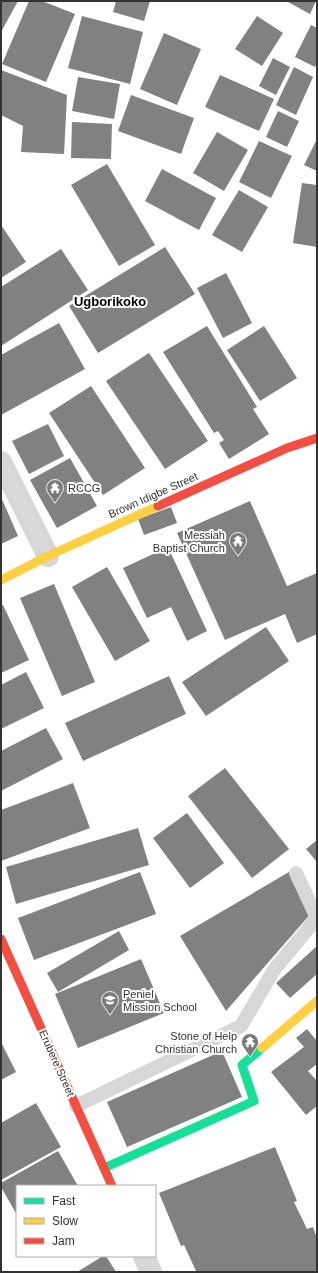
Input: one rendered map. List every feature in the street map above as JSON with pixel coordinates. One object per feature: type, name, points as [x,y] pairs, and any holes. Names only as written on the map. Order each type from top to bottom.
[{"type":"street","name":"Brown Idigbe Street","points":[[1,580],[48,556],[286,448],[317,438]]},
{"type":"street","points":[[1,462],[48,556]]},
{"type":"street","name":"Erubere Street","points":[[1,939],[112,1185]]},
{"type":"street","points":[[104,1168],[254,1101],[242,1065],[317,1001]]},
{"type":"street","points":[[144,1257],[151,1272]]},
{"type":"lane","points":[[76,1106],[242,1026],[274,970],[316,918],[296,873]]},
{"type":"building","points":[[1,1],[18,1],[1,32]]},
{"type":"building","points":[[29,1],[42,1],[75,14],[46,82],[2,64]]},
{"type":"building","points":[[116,1],[150,1],[144,21],[113,12]]},
{"type":"building","points":[[286,1],[316,1],[310,14]]},
{"type":"building","points":[[82,16],[143,32],[130,84],[68,68]]},
{"type":"building","points":[[257,16],[283,33],[262,66],[235,49]]},
{"type":"building","points":[[311,25],[317,28],[317,63],[315,67],[295,57]]},
{"type":"building","points":[[164,33],[201,49],[177,105],[140,89]]},
{"type":"building","points":[[273,58],[290,67],[276,95],[259,86]]},
{"type":"building","points":[[294,67],[313,77],[296,115],[276,105]]},
{"type":"building","points":[[1,70],[67,95],[64,154],[21,152],[23,126],[1,115]]},
{"type":"building","points":[[220,75],[274,99],[259,131],[205,107]]},
{"type":"building","points":[[78,77],[120,84],[114,119],[72,111]]},
{"type":"building","points":[[131,95],[194,118],[181,154],[118,131]]},
{"type":"building","points":[[278,111],[299,121],[287,147],[266,137]]},
{"type":"building","points":[[72,122],[112,124],[111,159],[71,158]]},
{"type":"building","points":[[217,132],[248,150],[224,191],[193,173]]},
{"type":"building","points":[[317,139],[317,171],[304,165]]},
{"type":"building","points":[[259,141],[292,156],[271,198],[239,182]]},
{"type":"building","points":[[107,164],[155,245],[119,266],[71,185]]},
{"type":"building","points":[[162,169],[216,198],[199,230],[145,201]]},
{"type":"building","points":[[302,183],[317,185],[317,247],[293,243]]},
{"type":"building","points":[[239,190],[268,207],[242,252],[212,235]]},
{"type":"building","points":[[1,225],[26,262],[1,278]]},
{"type":"building","points":[[165,247],[195,294],[98,353],[69,306]]},
{"type":"building","points":[[61,249],[88,290],[1,346],[1,287]]},
{"type":"building","points":[[226,273],[252,323],[223,338],[197,288]]},
{"type":"building","points":[[59,323],[85,369],[1,415],[1,355]]},
{"type":"building","points":[[207,326],[257,407],[253,409],[269,434],[229,459],[219,443],[224,440],[218,431],[214,433],[163,352]]},
{"type":"building","points":[[264,326],[297,378],[260,401],[227,350]]},
{"type":"building","points":[[149,353],[208,441],[165,469],[106,381]]},
{"type":"building","points":[[91,386],[145,468],[103,495],[49,413]]},
{"type":"building","points":[[48,424],[64,456],[29,474],[12,441]]},
{"type":"building","points":[[70,458],[97,506],[57,528],[30,480]]},
{"type":"building","points":[[1,497],[18,536],[1,544]]},
{"type":"building","points":[[250,501],[287,586],[317,573],[317,634],[297,643],[285,614],[225,640],[177,533]]},
{"type":"building","points":[[171,507],[177,523],[144,535],[138,519]]},
{"type":"building","points":[[168,547],[207,631],[187,641],[171,607],[147,618],[123,568]]},
{"type":"building","points":[[107,567],[150,641],[115,661],[72,587]]},
{"type":"building","points":[[54,584],[95,682],[62,696],[20,598]]},
{"type":"building","points":[[1,605],[3,605],[29,660],[1,673]]},
{"type":"building","points":[[266,627],[289,661],[206,716],[182,682]]},
{"type":"building","points":[[26,672],[44,708],[1,729],[1,685]]},
{"type":"building","points":[[169,676],[186,714],[83,761],[65,723]]},
{"type":"building","points":[[46,728],[63,759],[1,791],[1,751]]},
{"type":"building","points":[[225,768],[289,849],[252,878],[188,796]]},
{"type":"building","points":[[73,783],[90,828],[1,861],[1,810]]},
{"type":"building","points":[[187,813],[224,863],[190,888],[153,838]]},
{"type":"building","points":[[138,828],[149,865],[16,904],[6,867]]},
{"type":"building","points":[[317,840],[317,862],[306,849]]},
{"type":"building","points":[[140,872],[156,914],[34,960],[18,918]]},
{"type":"building","points":[[289,872],[313,911],[226,1011],[180,936]]},
{"type":"building","points":[[119,931],[129,950],[58,992],[47,973]]},
{"type":"building","points":[[317,946],[317,974],[290,998],[276,983]]},
{"type":"building","points":[[141,959],[164,1013],[78,1048],[55,994]]},
{"type":"building","points":[[307,1029],[317,1041],[317,1064],[308,1071],[317,1081],[317,1106],[306,1115],[271,1072],[304,1047],[296,1038]]},
{"type":"building","points":[[1,1042],[16,1072],[1,1080]]},
{"type":"building","points":[[222,1051],[242,1097],[127,1147],[107,1102]]},
{"type":"building","points":[[36,1103],[61,1147],[1,1180],[1,1123]]},
{"type":"building","points":[[275,1147],[297,1201],[294,1202],[307,1229],[313,1227],[317,1238],[317,1272],[192,1272],[196,1271],[184,1245],[181,1246],[159,1193]]},
{"type":"building","points":[[58,1151],[77,1185],[16,1185],[16,1213],[1,1187],[1,1183]]},
{"type":"building","points":[[101,1257],[107,1257],[116,1272],[77,1272]]},
{"type":"traffic: fast","points":[[104,1168],[254,1101],[242,1065],[262,1048]]},
{"type":"traffic: slow","points":[[1,580],[48,556],[158,506]]},
{"type":"traffic: slow","points":[[262,1048],[317,1001]]},
{"type":"traffic: jam","points":[[158,506],[287,448],[317,438]]},
{"type":"traffic: jam","points":[[1,939],[112,1185]]},
{"type":"place","name":"RCCG","points":[[55,503]]},
{"type":"place","name":"Messiah Baptist Church","points":[[238,556]]},
{"type":"place","name":"Peniel Mission School","points":[[110,1015]]},
{"type":"place","name":"Stone of Help Christian Church","points":[[250,1057]]},
{"type":"district","name":"Ugborikoko","points":[[110,301]]}]
